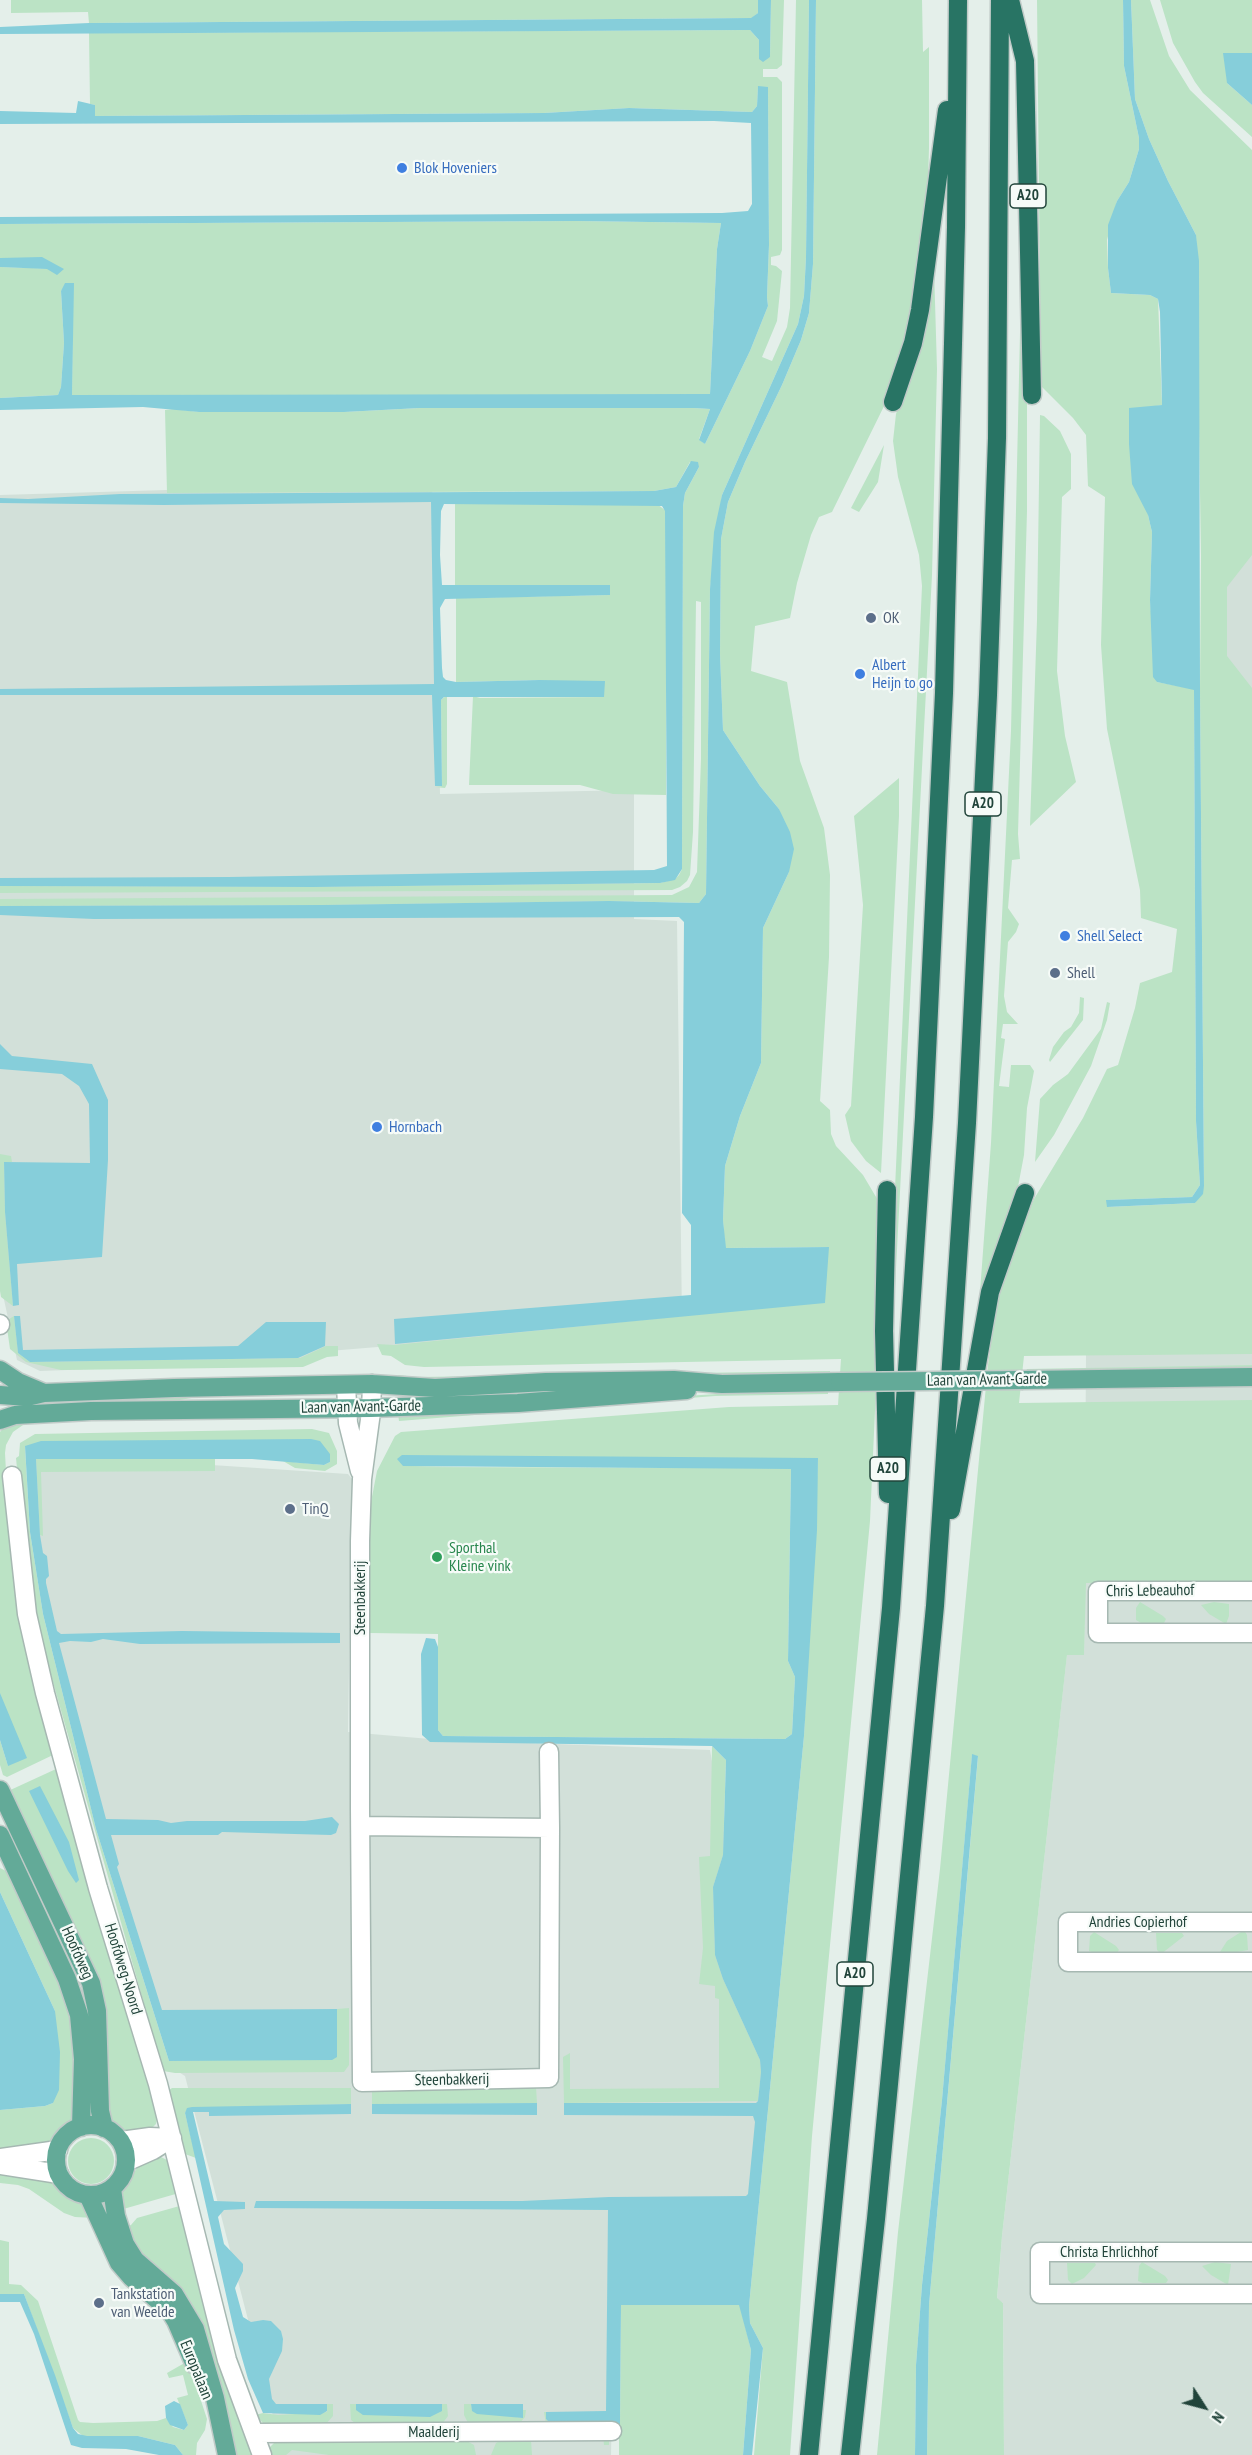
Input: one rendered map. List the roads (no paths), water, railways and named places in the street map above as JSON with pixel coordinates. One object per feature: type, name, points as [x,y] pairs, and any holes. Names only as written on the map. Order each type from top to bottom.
[{"type":"highway","name":"A20","points":[[809,2455],[891,1608],[924,1118],[945,693],[955,261],[958,0]]},
{"type":"highway","name":"A20","points":[[850,2455],[879,2188],[935,1606],[967,1123],[988,695],[997,438],[1000,0]]},
{"type":"highway","name":"A20","points":[[1010,0],[1025,61],[1032,394]]},
{"type":"highway","name":"A20","points":[[893,402],[913,343],[920,310],[958,28]]},
{"type":"highway","name":"A20","points":[[887,1190],[884,1331],[891,1608]]},
{"type":"highway","name":"A20","points":[[935,1606],[990,1292],[1025,1193]]},
{"type":"main road","points":[[0,1370],[44,1393]]},
{"type":"main road","name":"Laan van Avant-Garde","points":[[0,1394],[27,1397],[44,1393],[174,1388],[372,1384],[435,1388],[546,1382],[674,1380],[722,1384],[1252,1377]]},
{"type":"main road","name":"Laan van Avant-Garde","points":[[0,1420],[15,1415],[91,1411],[371,1408],[568,1400],[674,1392],[722,1384]]},
{"type":"main road","points":[[0,1394],[3,1404],[0,1420]]},
{"type":"main road","name":"Hoofdweg","points":[[0,1790],[91,1983],[97,2011],[100,2111],[104,2128]]},
{"type":"main road","name":"Hoofdweg","points":[[0,1835],[4,1855],[67,1979],[80,2015],[83,2059],[81,2127]]},
{"type":"main road","points":[[81,2127],[104,2128],[121,2141],[126,2162],[122,2177],[111,2189],[100,2194],[88,2195],[71,2188],[59,2174],[58,2150],[67,2136],[81,2127]]},
{"type":"main road","name":"Europalaan","points":[[111,2189],[116,2216],[125,2244],[135,2260],[174,2294],[195,2329],[215,2398],[226,2455]]},
{"type":"main road","name":"Europalaan","points":[[88,2195],[119,2263],[131,2277],[161,2302],[176,2321],[220,2431]]},
{"type":"street","name":"Steenbakkerij","points":[[372,1384],[362,1479],[360,1541],[362,2082],[549,2078],[549,1752]]},
{"type":"street","name":"Steenbakkerij","points":[[346,1385],[348,1428],[362,1479]]},
{"type":"street","name":"Hoofdweg-Noord","points":[[12,1476],[27,1614],[45,1693],[98,1888],[172,2138],[224,2350],[262,2455]]},
{"type":"street","name":"Chris Lebeauhof","points":[[1252,1591],[1098,1591],[1098,1633],[1252,1633]]},
{"type":"street","points":[[361,1826],[550,1828]]},
{"type":"street","points":[[0,1828],[20,1832],[4,1855]]},
{"type":"street","name":"Andries Copierhof","points":[[1252,1922],[1068,1922],[1068,1962],[1252,1962]]},
{"type":"street","points":[[121,2141],[150,2137],[172,2138]]},
{"type":"street","points":[[126,2162],[153,2150],[172,2138]]},
{"type":"street","points":[[0,2158],[58,2150]]},
{"type":"street","points":[[0,2165],[59,2174]]},
{"type":"street","name":"Christa Ehrlichhof","points":[[1252,2252],[1040,2252],[1040,2294],[1252,2294]]},
{"type":"street","name":"Maalderij","points":[[255,2433],[612,2431]]},
{"type":"water","points":[[758,0],[771,0],[770,57],[763,62],[759,59],[759,40],[750,30],[0,34],[0,27],[89,23],[751,18],[758,13]]},
{"type":"water","points":[[809,0],[816,0],[813,264],[809,313],[801,340],[782,385],[728,502],[721,539],[720,654],[723,730],[760,786],[779,809],[790,832],[794,849],[789,872],[763,928],[761,1063],[740,1116],[725,1166],[723,1220],[726,1248],[829,1247],[825,1303],[395,1344],[394,1319],[691,1295],[691,1225],[682,1213],[684,922],[679,917],[94,919],[0,915],[0,906],[609,901],[699,903],[706,894],[710,589],[714,532],[722,495],[798,324],[804,296]]},
{"type":"water","points":[[1123,0],[1131,0],[1135,99],[1149,139],[1196,235],[1199,261],[1204,1186],[1203,1194],[1195,1203],[1107,1207],[1106,1200],[1192,1197],[1200,1185],[1196,1121],[1194,690],[1157,682],[1153,677],[1150,600],[1152,532],[1148,515],[1132,484],[1129,444],[1129,408],[1162,405],[1160,312],[1158,299],[1150,295],[1111,293],[1108,268],[1108,225],[1117,201],[1129,182],[1139,149],[1139,138],[1124,66]]},
{"type":"water","points":[[1223,53],[1252,53],[1252,105],[1227,83]]},
{"type":"water","points":[[758,86],[768,87],[768,306],[750,351],[705,444],[699,440],[710,409],[694,408],[420,408],[344,412],[199,412],[143,407],[0,410],[0,398],[58,395],[61,387],[64,343],[61,291],[65,283],[74,283],[72,395],[710,394],[717,249],[721,223],[576,221],[0,224],[0,217],[722,213],[748,211],[752,204],[751,123],[714,121],[0,124],[0,111],[76,113],[78,101],[95,105],[95,116],[544,113],[629,108],[752,112],[757,106]]},
{"type":"water","points":[[42,257],[64,269],[57,275],[47,269],[0,267],[0,258]]},
{"type":"water","points":[[691,461],[698,462],[699,467],[685,493],[683,506],[682,869],[675,880],[660,883],[313,887],[0,886],[0,878],[229,877],[654,870],[667,866],[665,511],[662,506],[444,504],[441,511],[442,585],[610,585],[610,595],[445,599],[440,608],[442,668],[443,677],[446,680],[456,682],[605,681],[604,697],[444,697],[441,700],[442,786],[435,786],[432,695],[0,695],[0,689],[434,684],[431,502],[164,505],[0,503],[0,498],[28,499],[120,494],[654,491],[676,487]]},
{"type":"water","points":[[0,1044],[12,1056],[92,1064],[108,1100],[108,1160],[102,1257],[17,1264],[19,1305],[13,1306],[5,1212],[4,1162],[90,1163],[89,1104],[79,1086],[62,1074],[0,1069]]},
{"type":"water","points":[[14,1316],[20,1316],[23,1350],[238,1346],[266,1322],[326,1322],[325,1346],[298,1358],[30,1362],[18,1353]]},
{"type":"water","points":[[311,1439],[320,1441],[330,1454],[330,1462],[324,1465],[252,1459],[36,1459],[40,1535],[43,1553],[47,1556],[49,1576],[46,1583],[57,1631],[61,1634],[182,1631],[340,1633],[340,1643],[140,1644],[103,1639],[91,1642],[59,1643],[106,1819],[158,1820],[171,1823],[305,1821],[332,1817],[339,1824],[336,1833],[331,1835],[222,1832],[218,1835],[111,1835],[119,1864],[117,1867],[162,2010],[337,2009],[337,2057],[332,2060],[169,2061],[96,1829],[43,1614],[30,1532],[25,1446],[41,1441]]},
{"type":"water","points":[[402,1455],[818,1458],[817,1530],[804,1736],[749,2306],[750,2323],[763,2348],[752,2455],[743,2455],[751,2350],[739,2305],[621,2305],[620,2424],[611,2426],[606,2422],[549,2422],[546,2419],[546,2412],[606,2411],[608,2210],[254,2208],[256,2201],[522,2201],[609,2197],[746,2196],[748,2194],[755,2122],[753,2116],[564,2115],[564,2103],[756,2103],[758,2101],[760,2060],[723,1979],[715,1955],[713,1887],[723,1855],[726,1760],[712,1746],[430,1742],[422,1735],[421,1654],[426,1638],[435,1639],[438,1647],[438,1730],[443,1736],[785,1739],[792,1734],[795,1677],[788,1661],[791,1469],[403,1466],[397,1459]]},
{"type":"water","points":[[0,1693],[27,1758],[8,1766],[0,1740]]},
{"type":"water","points":[[972,1754],[978,1756],[929,2305],[927,2455],[915,2455],[916,2365],[922,2285],[942,2100]]},
{"type":"water","points":[[40,1786],[69,1842],[79,1880],[76,1883],[29,1791]]},
{"type":"water","points":[[0,1892],[55,2011],[60,2052],[59,2090],[53,2103],[45,2106],[0,2110]]},
{"type":"water","points":[[537,2103],[537,2115],[372,2114],[372,2104]]},
{"type":"water","points":[[351,2104],[351,2114],[209,2116],[209,2112],[193,2112],[214,2201],[245,2202],[245,2209],[224,2210],[218,2217],[224,2244],[243,2264],[243,2271],[235,2288],[243,2317],[251,2322],[271,2321],[281,2331],[282,2351],[269,2379],[272,2399],[276,2404],[327,2404],[327,2411],[320,2415],[263,2413],[248,2379],[234,2330],[185,2113],[187,2108],[192,2107]]},
{"type":"water","points":[[0,2294],[24,2294],[73,2428],[78,2434],[138,2436],[175,2445],[183,2455],[159,2455],[126,2449],[82,2448],[71,2445],[34,2334],[20,2302],[0,2302]]},
{"type":"water","points":[[174,2401],[180,2404],[188,2425],[184,2430],[170,2425],[166,2418],[165,2406]]},
{"type":"water","points":[[356,2404],[442,2404],[442,2411],[430,2417],[363,2415],[356,2410]]},
{"type":"water","points":[[471,2404],[523,2404],[523,2418],[477,2414],[472,2411]]},
{"type":"place","name":"Blok Hoveniers","points":[[402,168]]},
{"type":"place","name":"OK","points":[[871,618]]},
{"type":"place","name":"Albert Heijn to go","points":[[860,674]]},
{"type":"place","name":"Shell Select","points":[[1065,936]]},
{"type":"place","name":"Shell","points":[[1055,973]]},
{"type":"place","name":"Hornbach","points":[[377,1127]]},
{"type":"place","name":"TinQ","points":[[290,1509]]},
{"type":"place","name":"Sporthal Kleine vink","points":[[437,1557]]},
{"type":"place","name":"Tankstation van Weelde","points":[[99,2303]]}]
